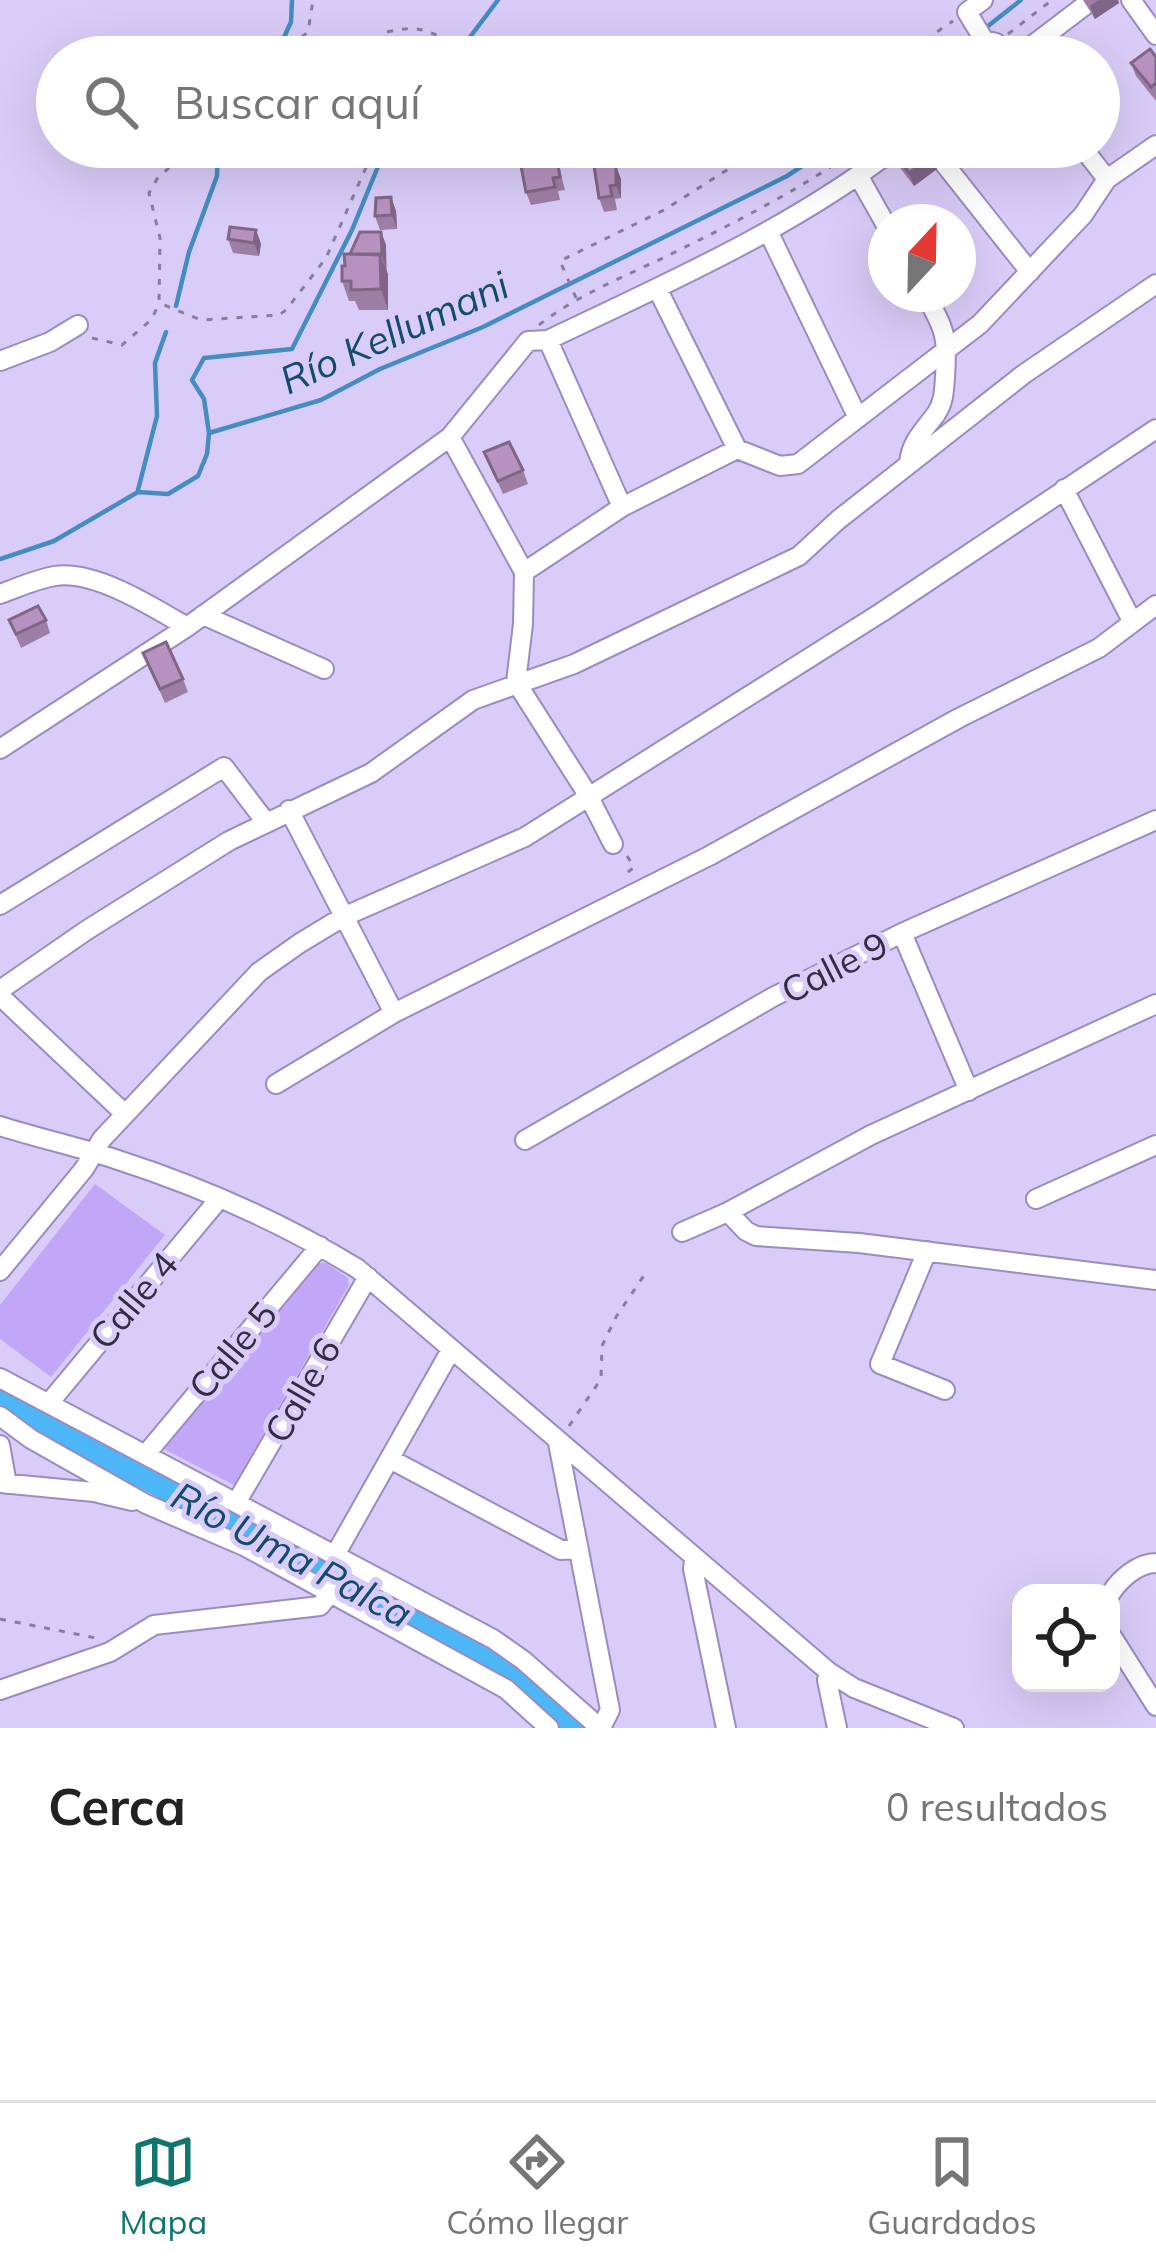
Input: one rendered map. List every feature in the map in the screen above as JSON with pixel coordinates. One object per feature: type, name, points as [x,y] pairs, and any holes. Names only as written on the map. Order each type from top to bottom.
[{"type":"street","points":[[1043,36],[1092,0]]},
{"type":"street","points":[[1131,0],[1156,35]]},
{"type":"street","points":[[657,288],[736,449],[780,466],[798,464],[980,324],[1083,215],[1107,179],[1156,145]]},
{"type":"street","points":[[0,749],[195,621],[450,437],[538,340],[657,288],[768,231],[870,168]]},
{"type":"street","points":[[948,168],[1030,272]]},
{"type":"street","points":[[1098,168],[1107,179]]},
{"type":"street","points":[[859,177],[874,204]]},
{"type":"street","points":[[768,231],[858,418]]},
{"type":"street","points":[[124,1113],[0,993],[87,929],[265,821],[371,772],[473,700],[574,664],[799,556],[1024,374],[1156,284]]},
{"type":"street","points":[[909,464],[910,450],[940,408],[949,347],[935,312]]},
{"type":"street","points":[[0,361],[50,342],[78,325]]},
{"type":"street","points":[[538,340],[622,507]]},
{"type":"street","points":[[0,1271],[124,1113],[259,972],[343,917],[525,837],[882,612],[1156,429]]},
{"type":"street","points":[[450,437],[524,572],[524,624],[516,682],[588,795],[613,844]]},
{"type":"street","points":[[524,572],[622,507],[736,449]]},
{"type":"street","points":[[1064,489],[1132,621]]},
{"type":"street","points":[[0,594],[57,575],[80,578],[324,669]]},
{"type":"street","points":[[276,1084],[394,1013],[635,893],[1099,648],[1156,605]]},
{"type":"street","points":[[0,904],[224,767],[265,821]]},
{"type":"street","points":[[289,811],[394,1013]]},
{"type":"street","name":"Calle 9","points":[[525,1140],[773,997],[902,933],[1156,821]]},
{"type":"street","points":[[902,933],[969,1091]]},
{"type":"street","points":[[682,1232],[871,1135],[1156,1004]]},
{"type":"street","points":[[0,1126],[219,1198],[320,1246],[368,1277],[829,1672],[875,1698],[954,1728]]},
{"type":"street","points":[[1036,1199],[1156,1145]]},
{"type":"street","name":"Calle 4","points":[[50,1403],[219,1198]]},
{"type":"street","points":[[728,1212],[746,1232],[757,1236],[927,1251],[1156,1280]]},
{"type":"street","name":"Calle 5","points":[[146,1454],[320,1246]]},
{"type":"street","points":[[927,1251],[880,1364],[945,1390]]},
{"type":"street","name":"Calle 6","points":[[236,1503],[368,1277]]},
{"type":"street","points":[[335,1555],[451,1350]]},
{"type":"street","points":[[0,1378],[508,1649],[600,1728],[610,1710],[558,1443]]},
{"type":"street","points":[[1,1420],[146,1504],[332,1591],[506,1690],[550,1728]]},
{"type":"street","points":[[0,1445],[4,1483],[94,1492],[146,1504]]},
{"type":"street","points":[[390,1459],[561,1550],[576,1549]]},
{"type":"street","points":[[694,1560],[726,1728]]},
{"type":"street","points":[[1119,1584],[1147,1563],[1156,1563]]},
{"type":"street","points":[[0,1690],[110,1652],[154,1625],[320,1606],[332,1591]]},
{"type":"street","points":[[1120,1649],[1156,1706]]},
{"type":"street","points":[[829,1672],[837,1728]]},
{"type":"path","points":[[303,36],[308,32],[313,0]]},
{"type":"path","points":[[952,36],[1052,0]]},
{"type":"path","points":[[387,32],[413,26],[440,36]]},
{"type":"path","points":[[78,325],[91,338],[122,345],[152,319],[159,303],[160,238],[148,193],[169,168]]},
{"type":"path","points":[[159,303],[201,320],[279,315],[333,245],[366,168]]},
{"type":"path","points":[[577,299],[560,261],[664,210],[730,168]]},
{"type":"path","points":[[538,340],[541,322],[577,299],[758,212],[827,168]]},
{"type":"path","points":[[613,844],[615,851],[621,847],[634,867],[627,873],[635,893]]},
{"type":"path","points":[[558,1443],[602,1379],[602,1346],[647,1271]]},
{"type":"path","points":[[0,1619],[92,1635],[110,1652]]},
{"type":"shaded area","points":[[95,1184],[165,1235],[51,1377],[0,1339],[0,1305]]},
{"type":"shaded area","points":[[320,1263],[348,1278],[349,1285],[234,1485],[164,1449]]},
{"type":"building","points":[[1150,49],[1156,57],[1156,83],[1151,87],[1131,63]]},
{"type":"building","points":[[521,168],[558,168],[555,187],[526,192]]},
{"type":"building","points":[[594,168],[616,168],[612,196],[599,198]]},
{"type":"building","points":[[391,197],[392,215],[375,216],[376,198]]},
{"type":"building","points":[[230,227],[256,230],[254,243],[228,239]]},
{"type":"building","points":[[360,232],[381,232],[382,255],[350,254]]},
{"type":"building","points":[[344,254],[380,254],[381,289],[351,290],[351,281],[342,281]]},
{"type":"building","points":[[509,442],[523,470],[498,481],[484,452]]},
{"type":"building","points":[[38,606],[46,620],[16,634],[9,620]]},
{"type":"building","points":[[166,642],[183,679],[160,689],[143,653]]},
{"type":"waterway","points":[[285,36],[292,0]]},
{"type":"waterway","points":[[471,36],[498,0]]},
{"type":"waterway","name":"Río Kellumani","points":[[983,30],[1021,0]]},
{"type":"waterway","points":[[176,306],[217,168]]},
{"type":"waterway","points":[[209,433],[204,399],[192,380],[204,358],[292,349],[377,168]]},
{"type":"waterway","name":"Río Kellumani","points":[[0,559],[54,541],[138,492],[168,494],[198,476],[209,433],[321,400],[380,369],[483,327],[799,168]]},
{"type":"waterway","points":[[138,490],[157,416],[155,363],[166,332]]},
{"type":"waterway","name":"Río Uma Palca","points":[[0,1398],[492,1661],[571,1728]]}]
